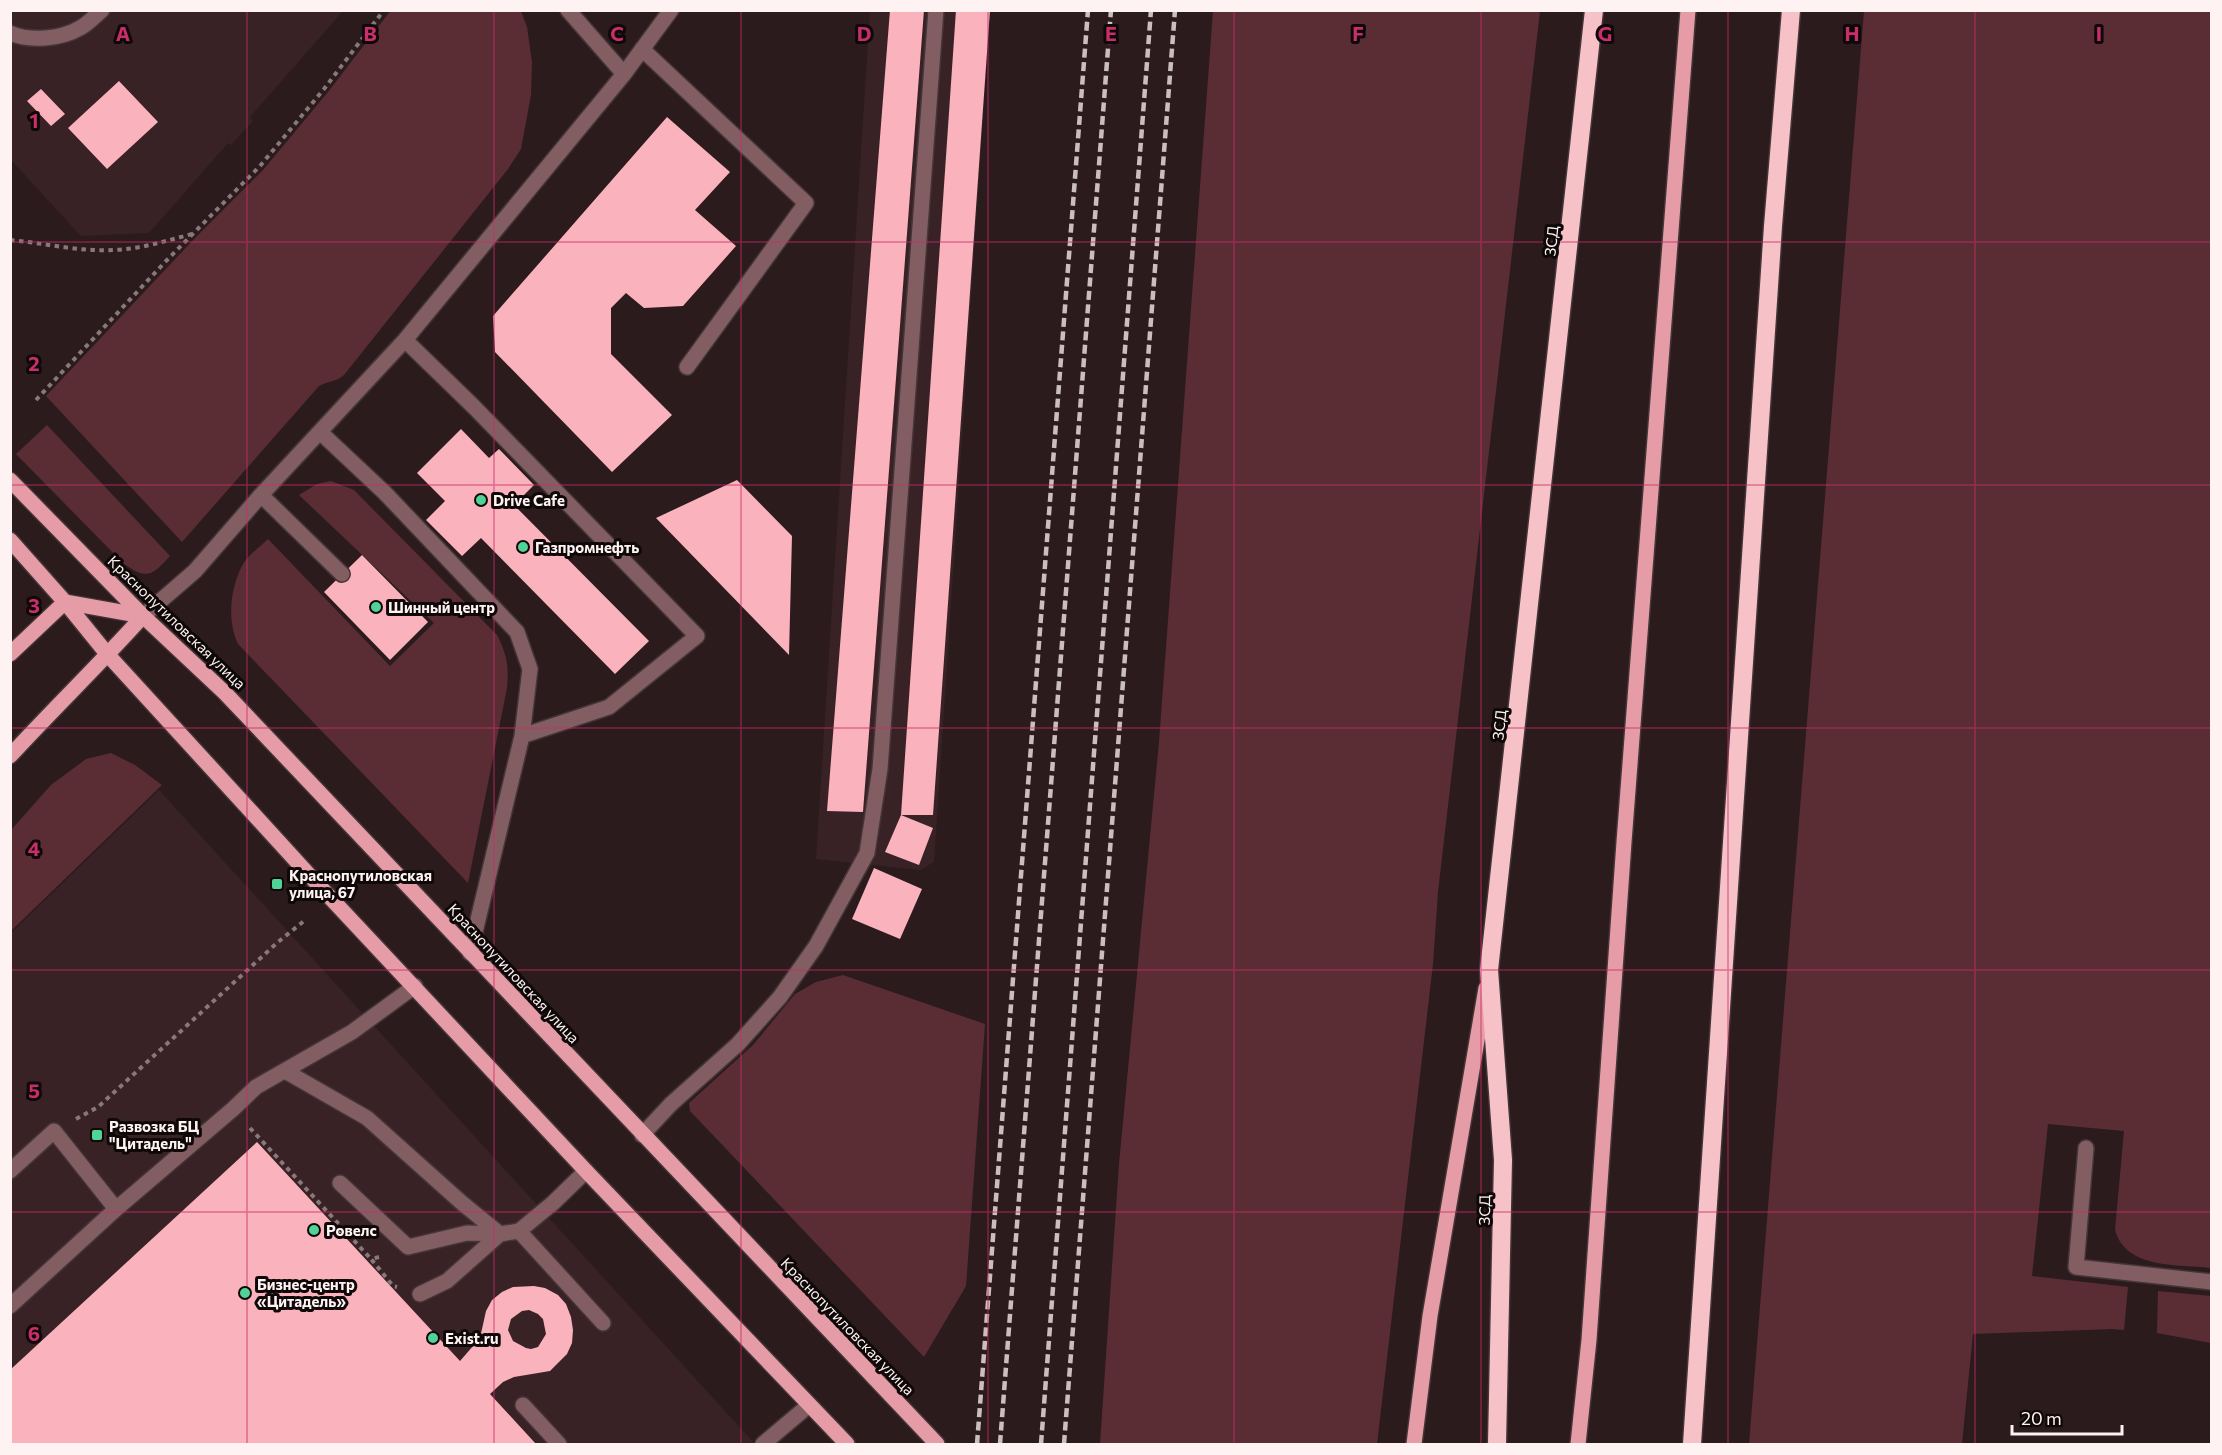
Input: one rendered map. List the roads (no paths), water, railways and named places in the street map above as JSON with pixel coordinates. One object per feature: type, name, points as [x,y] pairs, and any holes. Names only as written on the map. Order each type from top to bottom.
[{"type":"highway","name":"ЗСД","points":[[1497,1444],[1503,1160],[1489,970],[1594,10]]},
{"type":"highway","points":[[1692,1444],[1772,238],[1791,10]]},
{"type":"main road","points":[[1578,1444],[1589,1340],[1623,842],[1688,10]]},
{"type":"main road","name":"Краснопутиловская улица","points":[[10,480],[143,616],[225,693],[936,1444]]},
{"type":"main road","points":[[10,540],[108,655],[586,1171],[808,1406],[847,1444]]},
{"type":"main road","points":[[65,602],[143,616]]},
{"type":"main road","points":[[10,654],[65,602]]},
{"type":"main road","points":[[10,756],[143,616]]},
{"type":"main road","points":[[1414,1444],[1430,1316],[1489,970]]},
{"type":"street","points":[[10,33],[20,37],[45,39],[79,29],[102,10]]},
{"type":"street","points":[[568,10],[624,74]]},
{"type":"street","points":[[143,616],[195,570],[261,495],[405,340],[624,74],[671,10]]},
{"type":"street","points":[[642,1135],[671,1104],[738,1044],[780,997],[816,946],[867,853],[880,769],[936,10]]},
{"type":"street","points":[[642,50],[806,203],[687,367]]},
{"type":"street","points":[[405,340],[474,407],[697,636],[609,707],[522,736]]},
{"type":"street","points":[[320,432],[385,493],[517,632],[530,669],[522,736],[470,953]]},
{"type":"street","points":[[261,495],[342,574]]},
{"type":"street","points":[[10,1306],[116,1209],[256,1087],[352,1032],[415,986]]},
{"type":"street","points":[[285,1071],[367,1118],[500,1234]]},
{"type":"street","points":[[10,1171],[54,1131],[116,1209]]},
{"type":"street","points":[[2086,1148],[2076,1268],[2211,1282]]},
{"type":"street","points":[[340,1183],[408,1247],[467,1233],[500,1234],[519,1231],[553,1203],[586,1171]]},
{"type":"street","points":[[519,1231],[603,1323]]},
{"type":"street","points":[[420,1294],[447,1281],[500,1234]]},
{"type":"street","points":[[523,1406],[559,1444]]},
{"type":"street","points":[[763,1444],[808,1406]]},
{"type":"railway","points":[[977,1444],[1088,10]]},
{"type":"railway","points":[[1000,1444],[1111,10]]},
{"type":"railway","points":[[1041,1444],[1151,10]]},
{"type":"railway","points":[[1064,1444],[1175,10]]},
{"type":"place","name":"Drive Cafe","points":[[481,500]]},
{"type":"place","name":"Газпромнефть","points":[[523,547]]},
{"type":"place","name":"Шинный центр","points":[[376,607]]},
{"type":"place","name":"Краснопутиловская улица, 67","points":[[277,884]]},
{"type":"place","name":"Развозка БЦ \"Цитадель\"","points":[[97,1135]]},
{"type":"place","name":"Ровелс","points":[[314,1230]]},
{"type":"place","name":"Бизнес-центр «Цитадель»","points":[[245,1293]]},
{"type":"place","name":"Exist.ru","points":[[433,1338]]}]
